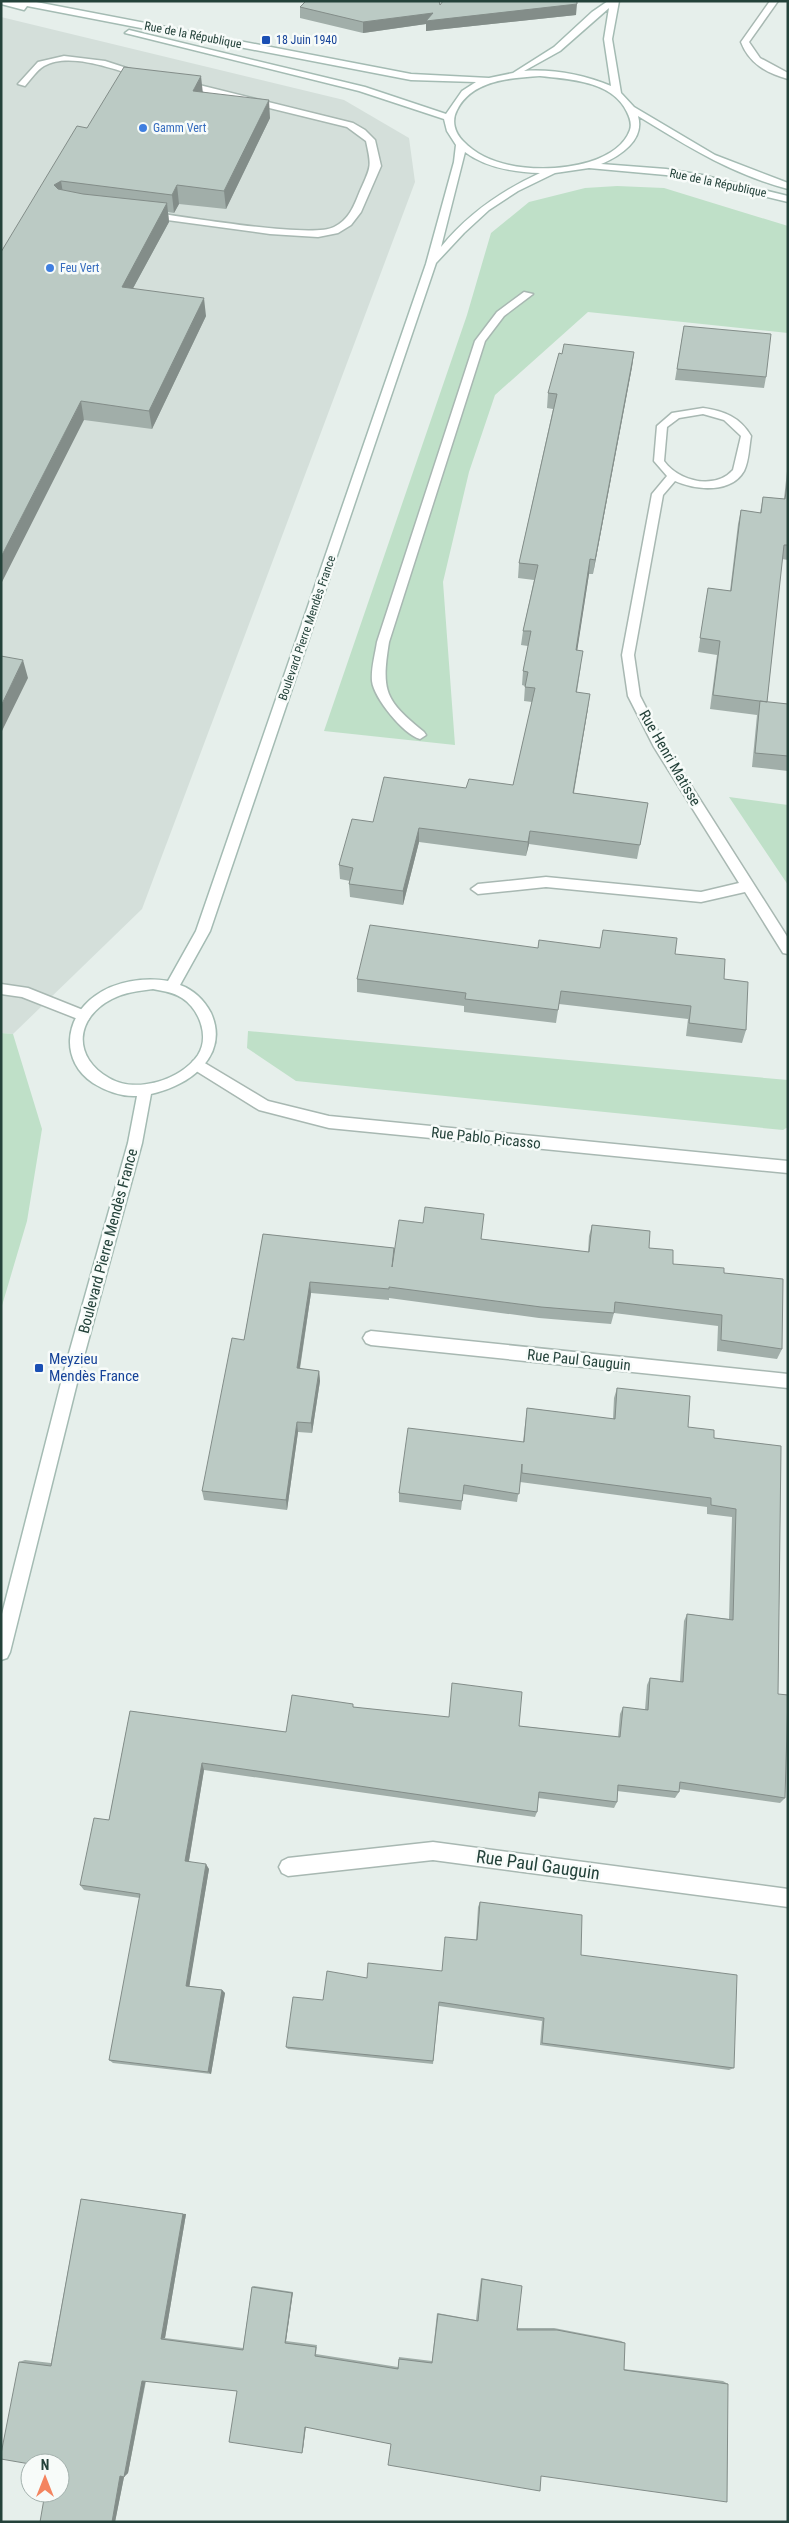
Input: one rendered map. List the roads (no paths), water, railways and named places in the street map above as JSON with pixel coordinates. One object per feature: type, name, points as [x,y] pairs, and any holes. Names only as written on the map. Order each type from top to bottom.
[{"type":"street","name":"Rue de la République","points":[[16,1],[411,77],[488,80]]},
{"type":"street","points":[[512,75],[557,49],[595,14],[614,1]]},
{"type":"street","points":[[614,1],[608,40],[616,93]]},
{"type":"street","points":[[774,1],[745,42],[749,54],[766,69],[788,76]]},
{"type":"street","name":"Rue de la République","points":[[1,2],[362,89],[449,118]]},
{"type":"street","points":[[22,84],[40,65],[52,59],[66,58],[96,62],[152,76]]},
{"type":"street","points":[[616,93],[595,83],[569,75],[540,73],[512,75],[488,80],[468,90],[454,103],[449,118],[451,131],[461,144],[478,156],[500,165],[527,170],[555,171],[588,166],[613,156],[630,142],[636,125],[632,109]]},
{"type":"street","points":[[133,213],[270,230],[318,234],[335,231],[348,223],[356,212],[376,166],[370,140],[362,132],[350,125],[171,81]]},
{"type":"street","name":"Rue de la République","points":[[616,93],[632,109],[660,124],[687,143],[729,165],[788,186]]},
{"type":"street","name":"Boulevard Pierre Mendès France","points":[[172,987],[206,922],[431,264],[459,162],[461,144]]},
{"type":"street","name":"Rue de la République","points":[[588,166],[658,171],[702,178],[788,199]]},
{"type":"street","name":"Boulevard Pierre Mendès France","points":[[431,264],[480,210],[520,185],[555,171]]},
{"type":"street","points":[[420,734],[402,720],[379,687],[378,668],[384,642],[480,341],[495,318],[514,302],[528,294]]},
{"type":"street","points":[[695,412],[714,413],[734,421],[741,427],[746,436],[738,471],[732,477],[720,482],[697,484],[673,476],[661,466],[659,452],[662,426],[676,415],[695,412]]},
{"type":"street","name":"Rue Henri Matisse","points":[[673,476],[658,494],[628,656],[634,696],[658,744],[788,949]]},
{"type":"street","points":[[478,889],[546,882],[701,897],[749,886]]},
{"type":"street","points":[[152,984],[172,987],[191,997],[204,1011],[210,1028],[208,1047],[198,1065],[184,1077],[166,1086],[145,1091],[122,1089],[101,1081],[85,1069],[76,1052],[76,1034],[83,1016],[96,1002],[112,991],[132,985],[152,984]]},
{"type":"street","points":[[1,989],[23,992],[83,1016]]},
{"type":"street","name":"Rue Pablo Picasso","points":[[198,1065],[264,1106],[329,1122],[788,1167]]},
{"type":"street","name":"Boulevard Pierre Mendès France","points":[[1,1652],[72,1371],[135,1143],[145,1091]]},
{"type":"street","name":"Rue Paul Gauguin","points":[[371,1338],[788,1381]]},
{"type":"street","name":"Rue Paul Gauguin","points":[[288,1867],[433,1851],[788,1898]]},
{"type":"place","name":"18 Juin 1940","points":[[266,40]]},
{"type":"place","name":"Gamm Vert","points":[[143,128]]},
{"type":"place","name":"Feu Vert","points":[[50,268]]},
{"type":"place","name":"Meyzieu Mendès France","points":[[39,1368]]}]
